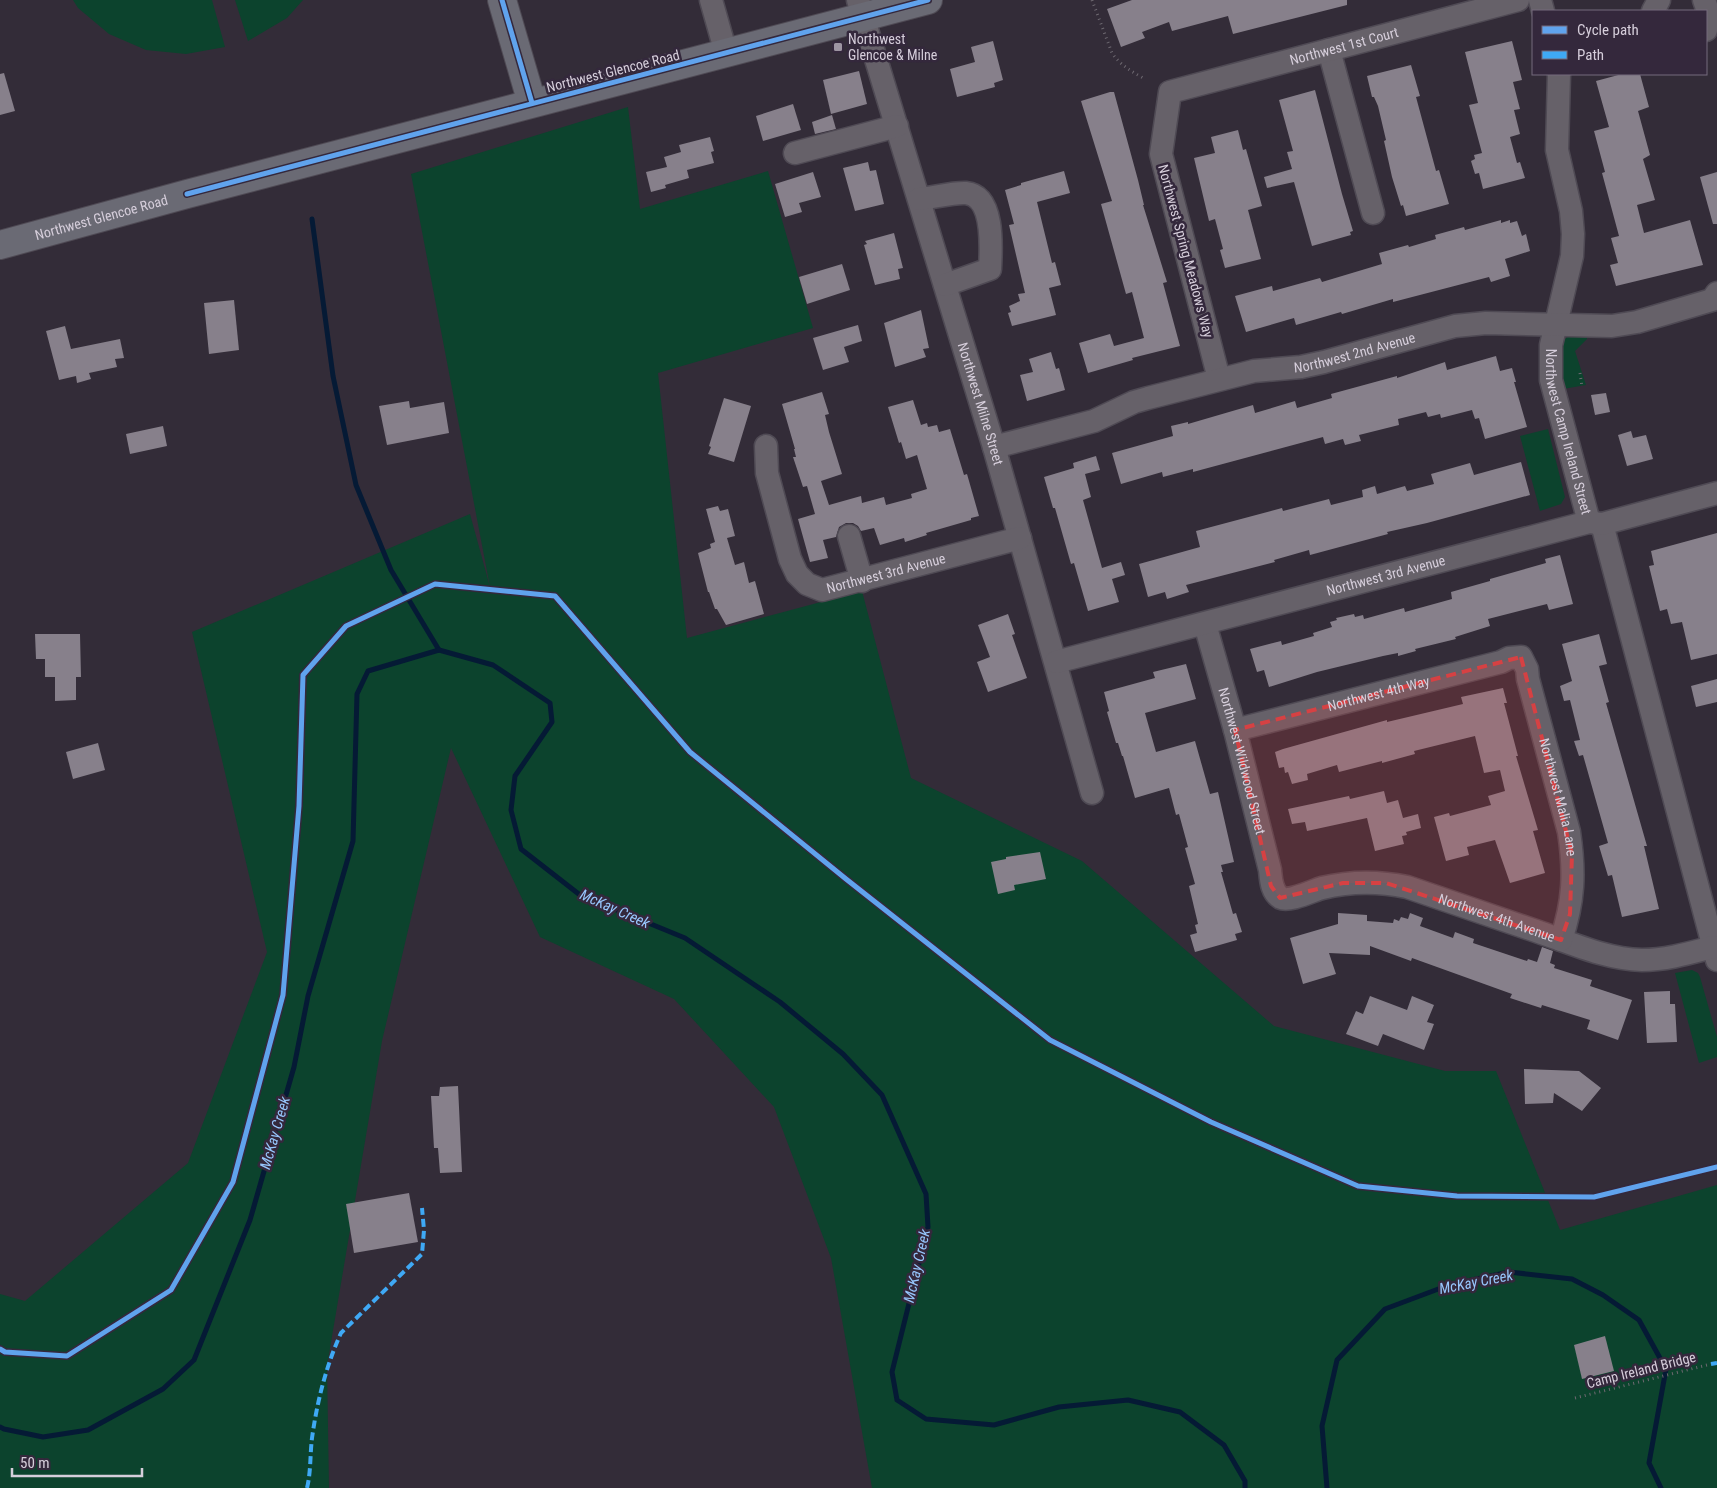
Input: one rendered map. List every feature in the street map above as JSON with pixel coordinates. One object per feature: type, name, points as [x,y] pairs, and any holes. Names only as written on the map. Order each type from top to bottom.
[{"type":"main road","points":[[502,0],[532,103]]},
{"type":"main road","name":"Northwest Glencoe Road","points":[[0,245],[726,53],[860,8],[928,0]]},
{"type":"street","points":[[711,0],[726,53]]},
{"type":"street","name":"Northwest 1st Court","points":[[1170,92],[1518,0]]},
{"type":"street","points":[[1704,0],[1709,14],[1707,25]]},
{"type":"street","name":"Northwest Milne Street","points":[[860,8],[994,446],[1092,793]]},
{"type":"street","points":[[1328,50],[1373,213]]},
{"type":"street","name":"Northwest Camp Ireland Street","points":[[1559,75],[1557,150],[1573,234],[1572,256],[1551,345],[1551,380],[1595,523],[1715,954]]},
{"type":"street","name":"Northwest Spring Meadows Way","points":[[1170,92],[1160,154],[1219,379]]},
{"type":"street","points":[[795,153],[897,126]]},
{"type":"street","points":[[919,199],[967,193],[978,198],[987,212],[991,236],[990,269],[945,285]]},
{"type":"street","name":"Northwest 2nd Avenue","points":[[994,446],[1094,421],[1134,402],[1219,379],[1324,362],[1460,325],[1486,323],[1612,326],[1637,322],[1712,300],[1717,294]]},
{"type":"street","name":"Northwest 3rd Avenue","points":[[766,446],[767,473],[790,559],[797,574],[807,584],[822,590],[1020,538]]},
{"type":"street","name":"Northwest 3rd Avenue","points":[[1056,662],[1717,493]]},
{"type":"street","points":[[850,536],[862,581]]},
{"type":"street","name":"Northwest Wildwood Street","points":[[1205,624],[1235,730],[1270,870],[1271,886],[1280,898]]},
{"type":"street","name":"Northwest 4th Way","points":[[1235,730],[1501,662],[1508,658],[1521,657]]},
{"type":"street","name":"Northwest Malia Lane","points":[[1521,657],[1527,669],[1528,679],[1569,832],[1574,882],[1570,914],[1561,940]]},
{"type":"street","name":"Northwest 4th Avenue","points":[[1280,898],[1293,898],[1343,883],[1386,883],[1407,887],[1588,951],[1620,958],[1643,960],[1715,954]]},
{"type":"path","points":[[1092,0],[1116,59],[1144,78]]},
{"type":"path","points":[[1580,373],[1582,387]]},
{"type":"path","points":[[1572,380],[1580,380]]},
{"type":"highlighted area","points":[[1521,657],[1572,854],[1570,914],[1561,940],[1386,883],[1343,883],[1280,898],[1271,886],[1235,730]]},
{"type":"green space","points":[[73,0],[212,0],[225,47],[186,54],[146,50],[109,34],[78,8]]},
{"type":"green space","points":[[235,0],[303,0],[287,18],[248,41]]},
{"type":"green space","points":[[628,107],[640,209],[768,171],[813,328],[658,373],[687,638],[862,591],[911,778],[1082,861],[1274,1026],[1445,1071],[1496,1071],[1560,1230],[1717,1185],[1717,1488],[872,1488],[831,1258],[774,1107],[674,999],[540,937],[451,748],[382,1041],[327,1366],[329,1488],[0,1488],[0,1294],[25,1301],[188,1163],[267,952],[192,632],[470,514],[490,587],[411,174]]},
{"type":"green space","points":[[1587,333],[1587,339],[1575,351],[1586,385],[1563,389],[1560,374],[1562,341],[1569,336]]},
{"type":"green space","points":[[1548,429],[1565,497],[1561,504],[1540,511],[1520,436]]},
{"type":"green space","points":[[1692,970],[1698,973],[1700,977],[1717,1037],[1717,1057],[1699,1063],[1675,973]]},
{"type":"building","points":[[1132,0],[1347,0],[1347,5],[1233,34],[1228,16],[1172,31],[1169,22],[1142,32],[1145,38],[1121,47],[1107,9]]},
{"type":"building","points":[[993,41],[1003,80],[994,83],[995,87],[957,97],[950,69],[975,62],[971,47]]},
{"type":"building","points":[[1512,41],[1522,80],[1513,82],[1520,109],[1514,110],[1520,134],[1510,137],[1517,163],[1520,162],[1525,178],[1483,189],[1479,173],[1475,174],[1471,161],[1475,159],[1474,155],[1482,153],[1469,105],[1478,103],[1465,52]]},
{"type":"building","points":[[1411,65],[1420,96],[1416,97],[1436,171],[1439,170],[1449,204],[1406,216],[1392,177],[1378,106],[1374,97],[1372,97],[1367,76]]},
{"type":"building","points":[[859,71],[867,104],[831,114],[823,80]]},
{"type":"building","points":[[4,73],[15,111],[0,115],[0,74]]},
{"type":"building","points":[[1618,75],[1640,75],[1649,107],[1638,111],[1650,155],[1643,159],[1655,200],[1637,205],[1644,233],[1690,220],[1703,265],[1616,286],[1610,265],[1618,263],[1611,238],[1619,236],[1602,173],[1605,172],[1594,131],[1609,127],[1596,81]]},
{"type":"building","points":[[1315,90],[1353,231],[1350,232],[1351,235],[1312,246],[1294,182],[1267,188],[1264,177],[1292,169],[1287,152],[1293,151],[1279,100]]},
{"type":"building","points":[[1114,92],[1143,205],[1167,282],[1163,283],[1180,346],[1132,358],[1133,360],[1088,373],[1079,343],[1110,334],[1114,346],[1144,338],[1132,292],[1126,294],[1101,204],[1112,201],[1081,101]]},
{"type":"building","points":[[793,104],[801,130],[763,141],[756,116]]},
{"type":"building","points":[[832,115],[836,129],[815,134],[812,122]]},
{"type":"building","points":[[1238,130],[1243,150],[1246,149],[1262,206],[1248,210],[1261,259],[1225,268],[1220,250],[1223,249],[1215,219],[1209,221],[1194,158],[1215,153],[1211,137]]},
{"type":"building","points":[[710,137],[714,151],[711,152],[714,163],[687,170],[689,178],[665,185],[666,188],[651,192],[646,172],[667,167],[664,157],[681,152],[679,145]]},
{"type":"building","points":[[868,162],[870,171],[876,170],[884,204],[855,211],[843,168]]},
{"type":"building","points":[[1064,171],[1070,193],[1037,202],[1052,263],[1055,262],[1061,285],[1049,288],[1056,315],[1012,326],[1008,313],[1011,312],[1009,306],[1020,301],[1018,294],[1025,293],[1009,225],[1014,224],[1005,190],[1021,185],[1021,183]]},
{"type":"building","points":[[813,172],[821,197],[799,203],[802,212],[785,217],[775,184]]},
{"type":"building","points":[[1717,172],[1717,224],[1713,224],[1700,177]]},
{"type":"building","points":[[1501,220],[1501,223],[1510,220],[1510,223],[1517,221],[1522,236],[1526,234],[1530,251],[1505,259],[1510,276],[1491,282],[1489,277],[1393,302],[1393,299],[1296,325],[1294,318],[1246,332],[1235,296],[1272,286],[1273,291],[1320,278],[1322,282],[1382,264],[1379,253],[1436,239],[1435,235],[1464,227],[1465,230]]},
{"type":"building","points":[[894,233],[903,268],[898,269],[900,279],[875,285],[864,245],[867,244],[865,241]]},
{"type":"building","points":[[842,264],[850,290],[807,304],[799,277]]},
{"type":"building","points":[[234,300],[239,350],[209,354],[204,303]]},
{"type":"building","points":[[921,310],[929,348],[923,349],[926,357],[895,367],[884,323]]},
{"type":"building","points":[[858,325],[862,341],[844,347],[849,362],[823,370],[813,338]]},
{"type":"building","points":[[65,326],[71,349],[120,339],[124,358],[115,359],[117,367],[89,373],[91,379],[77,383],[76,376],[59,380],[46,331]]},
{"type":"building","points":[[1051,352],[1056,369],[1059,368],[1065,390],[1027,401],[1020,375],[1033,372],[1029,359]]},
{"type":"building","points":[[1496,356],[1500,371],[1512,368],[1516,382],[1514,382],[1527,427],[1485,439],[1479,418],[1475,419],[1472,410],[1441,418],[1440,414],[1428,417],[1426,412],[1398,419],[1399,425],[1359,435],[1361,441],[1345,445],[1343,439],[1325,444],[1323,437],[1193,472],[1193,469],[1163,477],[1162,472],[1121,484],[1112,453],[1173,436],[1171,426],[1188,422],[1188,424],[1253,405],[1255,413],[1295,401],[1297,408],[1332,398],[1331,394],[1397,376],[1397,378],[1445,362],[1447,370]]},
{"type":"building","points":[[822,392],[829,414],[825,415],[829,432],[842,474],[821,481],[829,505],[861,496],[862,503],[884,497],[886,505],[912,498],[911,494],[927,489],[917,455],[906,459],[888,407],[913,400],[921,425],[927,423],[928,427],[937,425],[939,432],[950,429],[964,475],[967,474],[979,516],[926,533],[927,535],[905,542],[904,538],[880,545],[874,528],[861,531],[853,523],[846,523],[839,527],[836,537],[823,540],[828,558],[810,562],[798,519],[815,514],[807,486],[803,487],[793,457],[796,457],[795,449],[782,404]]},
{"type":"building","points":[[1606,393],[1610,412],[1595,415],[1591,395]]},
{"type":"building","points":[[724,398],[751,406],[734,462],[708,454]]},
{"type":"building","points":[[409,401],[410,408],[444,402],[449,433],[387,445],[379,406]]},
{"type":"building","points":[[163,426],[167,446],[130,454],[126,434]]},
{"type":"building","points":[[1631,431],[1633,438],[1646,435],[1653,459],[1627,466],[1618,435]]},
{"type":"building","points":[[1096,456],[1100,470],[1085,474],[1091,497],[1083,500],[1102,568],[1121,562],[1125,575],[1112,579],[1119,602],[1088,611],[1074,563],[1071,564],[1044,477],[1074,468],[1073,463]]},
{"type":"building","points":[[1521,462],[1530,495],[1387,532],[1388,534],[1310,555],[1309,550],[1274,560],[1275,562],[1186,585],[1189,592],[1167,599],[1165,592],[1148,597],[1139,564],[1200,547],[1196,531],[1282,508],[1283,511],[1329,499],[1331,505],[1363,497],[1362,490],[1375,486],[1377,494],[1405,486],[1407,491],[1434,484],[1431,474],[1470,463],[1474,475]]},
{"type":"building","points":[[718,506],[720,511],[728,509],[735,536],[727,538],[735,565],[744,562],[749,583],[755,581],[764,614],[726,625],[717,609],[715,609],[708,592],[698,553],[711,548],[710,544],[715,542],[706,509]]},
{"type":"building","points":[[1717,533],[1717,654],[1691,660],[1682,622],[1671,624],[1667,609],[1660,611],[1649,566],[1654,565],[1651,551]]},
{"type":"building","points":[[1560,555],[1573,604],[1549,610],[1547,604],[1488,619],[1490,626],[1455,637],[1456,639],[1415,649],[1416,651],[1398,656],[1398,653],[1317,672],[1269,687],[1264,670],[1257,672],[1250,649],[1281,641],[1282,645],[1314,636],[1313,633],[1332,627],[1330,622],[1337,620],[1336,618],[1354,614],[1355,617],[1363,615],[1364,619],[1404,608],[1405,612],[1452,599],[1451,592],[1546,563],[1545,559]]},
{"type":"building","points":[[1008,614],[1015,634],[1012,635],[1027,678],[988,692],[977,662],[990,657],[978,625]]},
{"type":"building","points":[[35,634],[80,634],[81,677],[76,677],[76,700],[55,701],[55,677],[45,677],[45,659],[36,659]]},
{"type":"building","points":[[1599,634],[1607,664],[1599,666],[1609,702],[1606,703],[1647,846],[1644,846],[1659,909],[1622,917],[1612,875],[1608,876],[1599,846],[1608,843],[1583,755],[1579,756],[1574,741],[1580,740],[1570,700],[1564,701],[1560,686],[1572,681],[1562,644]]},
{"type":"building","points":[[1186,664],[1196,699],[1145,713],[1156,752],[1195,741],[1210,794],[1218,792],[1234,862],[1221,865],[1223,872],[1221,872],[1233,914],[1236,913],[1242,932],[1235,934],[1237,940],[1195,952],[1190,935],[1197,933],[1195,925],[1198,924],[1189,886],[1195,884],[1185,848],[1188,847],[1179,814],[1176,815],[1169,788],[1135,798],[1123,756],[1118,743],[1116,743],[1107,712],[1109,711],[1104,692],[1155,678],[1153,672]]},
{"type":"building","points":[[1717,679],[1717,702],[1696,707],[1691,686]]},
{"type":"building","points":[[1503,688],[1507,703],[1504,703],[1518,756],[1516,756],[1538,830],[1533,831],[1545,873],[1510,883],[1495,840],[1467,847],[1469,855],[1446,861],[1434,817],[1449,813],[1450,816],[1491,805],[1488,796],[1505,791],[1500,770],[1484,773],[1475,736],[1414,751],[1415,754],[1382,763],[1382,761],[1339,772],[1337,765],[1307,774],[1308,780],[1292,784],[1288,772],[1285,773],[1284,767],[1279,768],[1275,752],[1283,749],[1387,720],[1387,722],[1463,704],[1461,697]]},
{"type":"building","points":[[98,743],[105,770],[73,779],[66,752]]},
{"type":"building","points":[[1384,791],[1387,803],[1398,800],[1403,818],[1418,814],[1421,828],[1406,832],[1407,835],[1402,836],[1404,844],[1375,851],[1367,818],[1307,831],[1305,822],[1292,824],[1288,809],[1349,796],[1350,799]]},
{"type":"building","points":[[1040,852],[1046,879],[1014,885],[1015,890],[998,894],[991,862],[1006,859],[1006,857]]},
{"type":"building","points":[[1338,913],[1367,915],[1367,921],[1393,923],[1394,919],[1399,921],[1401,917],[1408,919],[1410,913],[1423,918],[1420,926],[1453,938],[1455,932],[1474,939],[1473,943],[1527,961],[1528,959],[1537,962],[1542,947],[1553,951],[1550,963],[1555,965],[1554,968],[1592,980],[1590,986],[1632,1000],[1618,1040],[1587,1029],[1590,1020],[1542,1005],[1541,1008],[1510,998],[1512,994],[1412,958],[1411,961],[1370,946],[1370,955],[1329,953],[1336,974],[1303,984],[1290,938],[1338,924]]},
{"type":"building","points":[[1670,991],[1670,1004],[1675,1004],[1677,1042],[1647,1043],[1644,992]]},
{"type":"building","points":[[1370,996],[1407,1010],[1412,996],[1434,1005],[1427,1022],[1434,1024],[1424,1050],[1383,1034],[1378,1046],[1346,1034],[1356,1011],[1363,1014]]},
{"type":"building","points":[[1524,1069],[1579,1071],[1601,1088],[1582,1111],[1554,1093],[1553,1103],[1525,1104]]},
{"type":"building","points":[[458,1086],[462,1172],[440,1173],[438,1148],[434,1148],[431,1096],[439,1096],[440,1087]]},
{"type":"building","points":[[409,1193],[418,1242],[354,1253],[346,1204]]},
{"type":"building","points":[[1605,1336],[1614,1371],[1582,1379],[1574,1345]]},
{"type":"waterway","points":[[312,219],[333,376],[356,485],[391,570],[439,650]]},
{"type":"waterway","name":"McKay Creek","points":[[0,1427],[43,1437],[88,1430],[163,1389],[194,1360],[250,1220],[294,1067],[308,996],[353,841],[357,694],[368,671],[439,650],[493,665],[550,703],[552,722],[515,776],[511,810],[521,849],[580,895],[685,938],[780,1002],[843,1054],[882,1095],[926,1194],[928,1227],[892,1372],[897,1400],[926,1419],[994,1425],[1059,1407],[1128,1400],[1180,1412],[1224,1445],[1245,1481],[1245,1488]]},
{"type":"waterway","name":"McKay Creek","points":[[1327,1488],[1322,1426],[1337,1360],[1385,1309],[1449,1285],[1509,1272],[1572,1279],[1603,1295],[1639,1320],[1666,1369],[1649,1463],[1661,1488]]},
{"type":"marked path","points":[[307,1488],[317,1411],[323,1384],[341,1333],[422,1254],[424,1230],[422,1208]]},
{"type":"marked path","points":[[1711,1364],[1717,1363]]},
{"type":"cycle path","points":[[502,0],[532,103]]},
{"type":"cycle path","points":[[187,194],[928,0]]},
{"type":"cycle path","points":[[0,1349],[5,1352],[67,1356],[171,1290],[233,1182],[283,995],[299,806],[303,675],[346,626],[435,584],[555,596],[690,752],[846,879],[1050,1040],[1211,1122],[1358,1186],[1457,1196],[1594,1197],[1717,1167]]},
{"type":"place","name":"Northwest Glencoe & Milne","points":[[838,47]]}]
